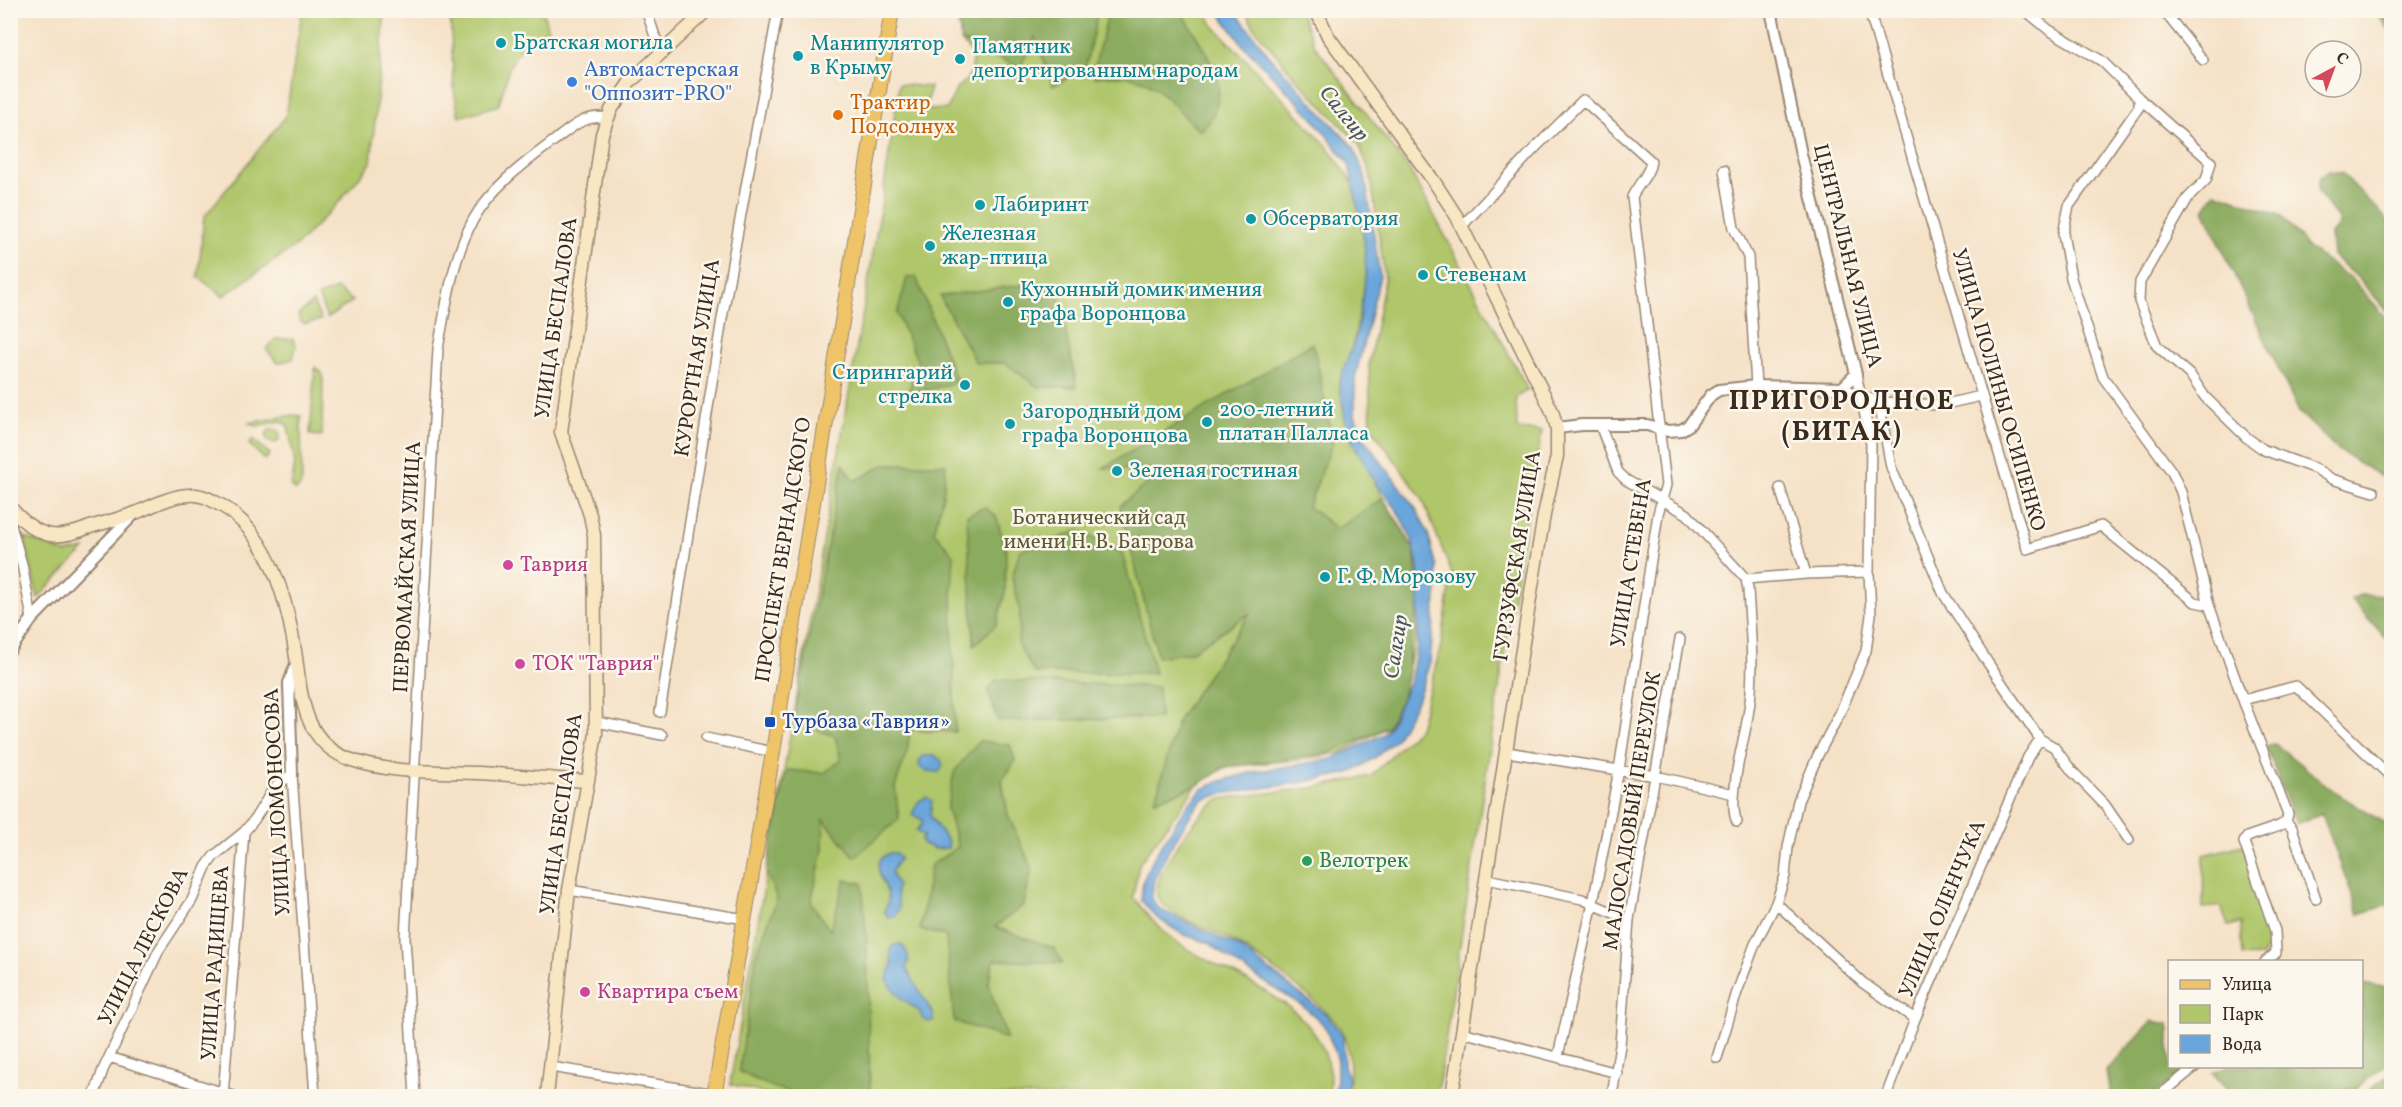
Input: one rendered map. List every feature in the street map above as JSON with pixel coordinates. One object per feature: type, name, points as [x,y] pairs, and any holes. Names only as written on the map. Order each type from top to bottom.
[{"type":"main road","name":"УЛИЦА БЕСПАЛОВА","points":[[547,1096],[569,891],[597,722],[594,535],[590,515],[561,432],[602,134],[620,93],[707,10]]},
{"type":"main road","name":"ПРОСПЕКТ ВЕРНАДСКОГО","points":[[715,1095],[773,752],[892,10]]},
{"type":"main road","name":"ГУРЗУФСКАЯ УЛИЦА","points":[[1316,10],[1328,36],[1435,183],[1462,226],[1536,376],[1557,428],[1557,456],[1532,581],[1452,1096]]},
{"type":"main road","name":"УЛИЦА ЛОМОНОСОВА","points":[[10,507],[34,528],[50,535],[70,534],[135,513],[172,498],[190,494],[216,502],[233,514],[264,550],[272,566],[283,594],[296,663]]},
{"type":"main road","points":[[296,663],[300,695],[307,718],[316,736],[331,749],[348,758],[373,765],[416,771],[588,781]]},
{"type":"street","points":[[646,10],[656,39],[664,49]]},
{"type":"street","name":"КУРОРТНАЯ УЛИЦА","points":[[660,712],[722,319],[778,10]]},
{"type":"street","name":"ЦЕНТРАЛЬНАЯ УЛИЦА","points":[[1717,1058],[1737,992],[1755,944],[1776,903],[1785,876],[1788,848],[1798,801],[1840,713],[1866,651],[1871,615],[1869,572],[1871,444],[1861,394],[1801,154],[1771,10]]},
{"type":"street","name":"УЛИЦА ПОЛИНЫ ОСИПЕНКО","points":[[1869,10],[2027,549],[2101,526],[2195,602],[2209,605]]},
{"type":"street","points":[[2025,10],[2049,30],[2102,62],[2211,162],[2206,180],[2188,198],[2140,282],[2139,301],[2157,346],[2191,376],[2205,397],[2246,437],[2264,450],[2316,469],[2332,479],[2374,492]]},
{"type":"street","points":[[2163,10],[2203,60]]},
{"type":"street","points":[[2139,98],[2139,107],[2068,206],[2063,234],[2071,278],[2103,377],[2172,472],[2181,492],[2209,605],[2288,814],[2286,822]]},
{"type":"street","name":"УЛИЦА СТЕВЕНА","points":[[1462,226],[1583,100],[1651,161],[1650,169],[1636,186],[1632,197],[1666,485],[1658,514],[1619,770],[1593,903],[1558,1056]]},
{"type":"street","name":"ПЕРВОМАЙСКАЯ УЛИЦА","points":[[415,1096],[405,938],[438,350],[451,280],[459,251],[473,219],[495,191],[526,162],[582,120],[600,116],[608,118]]},
{"type":"street","points":[[1724,170],[1734,228],[1748,257],[1756,386]]},
{"type":"street","points":[[1842,388],[1856,374]]},
{"type":"street","points":[[1557,428],[1647,425],[1668,431],[1681,430],[1689,425],[1711,394],[1719,390],[1756,386],[1842,388],[1879,402],[1941,405],[1981,396]]},
{"type":"street","points":[[1864,410],[1879,402]]},
{"type":"street","points":[[1879,402],[1892,467],[1943,593],[2040,739],[2054,747],[2072,771],[2105,805],[2129,840]]},
{"type":"street","points":[[1600,425],[1618,472],[1626,480],[1687,514],[1730,565],[1746,579],[1752,680],[1734,794],[1733,815],[1737,822]]},
{"type":"street","points":[[1780,488],[1806,574]]},
{"type":"street","points":[[10,650],[32,619],[135,513]]},
{"type":"street","points":[[10,522],[22,564],[32,619]]},
{"type":"street","points":[[1746,579],[1869,572]]},
{"type":"street","name":"МАЛОСАДОВЫЙ ПЕРЕУЛОК","points":[[1612,1096],[1617,1073],[1629,920],[1680,639]]},
{"type":"street","name":"УЛИЦА ЛОМОНОСОВА","points":[[296,663],[289,683],[292,774],[315,1096]]},
{"type":"street","points":[[2243,700],[2296,686],[2391,778]]},
{"type":"street","points":[[597,722],[662,735]]},
{"type":"street","points":[[706,738],[773,752]]},
{"type":"street","name":"УЛИЦА ОЛЕНЧУКА","points":[[1886,1096],[1915,1019],[2028,757],[2040,739]]},
{"type":"street","points":[[1507,752],[1656,776],[1734,794]]},
{"type":"street","name":"УЛИЦА ЛЕСКОВА","points":[[94,1096],[109,1057],[159,950],[192,900],[206,867],[214,856],[244,832],[274,788],[292,774]]},
{"type":"street","points":[[2286,822],[2292,828],[2316,899]]},
{"type":"street","points":[[2267,960],[2276,953],[2275,931],[2244,842],[2247,837],[2286,822]]},
{"type":"street","name":"УЛИЦА РАДИЩЕВА","points":[[223,1095],[244,832]]},
{"type":"street","points":[[1487,879],[1593,903],[1629,920]]},
{"type":"street","points":[[569,891],[745,919]]},
{"type":"street","points":[[1776,903],[1863,983],[1915,1019]]},
{"type":"street","points":[[1462,1032],[1617,1073]]},
{"type":"street","points":[[109,1057],[223,1095],[234,1096]]},
{"type":"street","points":[[551,1067],[715,1095]]},
{"type":"street","points":[[2159,1096],[2194,1068]]},
{"type":"green space","points":[[302,11],[385,11],[371,163],[339,202],[297,245],[223,296],[198,277],[204,217],[286,116]]},
{"type":"green space","points":[[450,11],[543,11],[548,30],[524,42],[509,68],[499,105],[459,117],[454,90]]},
{"type":"green space","name":"Ботанический сад имени Н. В. Багрова","points":[[948,11],[1206,11],[1213,25],[1328,147],[1354,185],[1366,238],[1367,277],[1353,343],[1349,431],[1383,498],[1414,549],[1420,600],[1417,630],[1402,698],[1388,727],[1340,753],[1298,760],[1225,767],[1196,786],[1139,864],[1133,897],[1152,920],[1175,941],[1266,992],[1307,1024],[1321,1045],[1329,1069],[1329,1096],[772,1096],[730,1084],[883,195],[899,84],[930,87],[926,110],[947,109],[957,88],[967,79],[972,69],[972,54],[961,41],[959,13]]},
{"type":"green space","points":[[957,11],[1098,11],[1085,69],[1053,86],[1035,37],[1020,68],[961,41]]},
{"type":"green space","points":[[1108,11],[1181,11],[1217,76],[1219,91],[1214,114],[1200,131],[1170,100],[1143,80],[1122,76],[1095,77],[1096,60]]},
{"type":"green space","points":[[1246,11],[1300,11],[1315,46],[1409,169],[1528,390],[1516,397],[1517,429],[1542,431],[1510,616],[1437,1096],[1346,1096],[1350,1072],[1344,1037],[1341,1030],[1321,1007],[1254,955],[1227,938],[1178,916],[1169,910],[1157,896],[1162,873],[1177,845],[1206,810],[1216,802],[1227,798],[1311,788],[1371,776],[1419,728],[1441,646],[1452,574],[1422,498],[1371,427],[1369,364],[1385,278],[1370,172],[1358,143],[1295,77],[1255,29]]},
{"type":"green space","points":[[2376,11],[2391,11],[2391,33]]},
{"type":"green space","points":[[2329,171],[2342,173],[2391,224],[2391,315],[2358,278],[2333,256],[2331,234],[2339,224],[2337,217],[2317,191],[2319,179]]},
{"type":"green space","points":[[2215,192],[2282,216],[2308,248],[2354,281],[2391,323],[2391,483],[2338,450],[2299,412],[2204,210]]},
{"type":"green space","points":[[916,277],[957,382],[907,396],[918,362],[897,314],[907,278]]},
{"type":"green space","points":[[1036,283],[1057,290],[1077,387],[1038,387],[1005,363],[976,363],[940,296]]},
{"type":"green space","points":[[337,289],[353,301],[327,318],[318,296]]},
{"type":"green space","points":[[313,302],[321,320],[305,324],[301,322],[298,315]]},
{"type":"green space","points":[[275,339],[293,339],[296,345],[293,359],[278,363],[266,349]]},
{"type":"green space","points":[[1313,343],[1333,442],[1308,507],[1337,529],[1383,498],[1414,549],[1420,600],[1409,647],[1409,668],[1402,698],[1388,727],[1329,753],[1225,767],[1196,786],[1155,800],[1178,720],[1250,613],[1191,652],[1158,657],[1120,506],[1163,471],[1103,468]]},
{"type":"green space","points":[[315,367],[322,373],[323,378],[322,436],[310,435]]},
{"type":"green space","points":[[293,415],[301,416],[302,480],[300,487],[296,490],[291,487],[295,463],[288,426],[281,421],[257,426],[249,423]]},
{"type":"green space","points":[[273,429],[278,431],[280,436],[278,441],[273,443],[268,441],[266,436],[268,431]]},
{"type":"green space","points":[[253,439],[270,454],[265,460],[249,444]]},
{"type":"green space","points":[[843,464],[855,481],[886,464],[946,464],[943,495],[934,532],[954,555],[952,591],[955,732],[910,730],[907,752],[895,787],[899,819],[855,857],[824,820],[823,850],[811,902],[830,931],[845,880],[862,883],[867,945],[870,1090],[852,1096],[820,1096],[784,1091],[739,1071],[757,952],[777,899],[766,871],[787,770],[824,773],[841,760],[835,736],[793,722]]},
{"type":"green space","points":[[985,507],[996,516],[1006,549],[1005,593],[996,625],[974,645],[967,515]]},
{"type":"green space","points":[[1079,531],[1122,553],[1155,673],[1035,673],[1018,645],[1020,610],[1012,578],[1020,550]]},
{"type":"green space","points":[[24,537],[66,553],[85,549],[38,598]]},
{"type":"green space","points":[[2360,595],[2391,596],[2391,644],[2351,599]]},
{"type":"green space","points":[[996,680],[1158,687],[1160,718],[998,721],[988,691]]},
{"type":"green space","points":[[979,741],[1010,745],[1015,761],[1002,781],[1008,815],[1032,868],[1024,905],[995,927],[1054,948],[1063,963],[994,960],[988,984],[1007,1039],[954,1021],[946,936],[920,930],[931,865],[958,847],[947,808],[954,772]]},
{"type":"green space","points":[[2275,744],[2339,795],[2391,827],[2391,904],[2359,914],[2322,814],[2296,824],[2266,747]]},
{"type":"green space","points":[[2243,845],[2272,930],[2272,949],[2265,950],[2262,957],[2242,956],[2240,923],[2228,926],[2221,906],[2203,908],[2204,855]]},
{"type":"green space","points":[[2363,984],[2391,988],[2391,1061],[2355,1089],[2323,1092],[2325,1096],[2252,1096],[2251,1094],[2233,1096],[2212,1072],[2223,1068],[2363,1068]]},
{"type":"green space","points":[[2152,1021],[2168,1024],[2168,1068],[2186,1068],[2152,1096],[2110,1096],[2106,1071]]},
{"type":"green space","points":[[2391,1074],[2391,1096],[2368,1096],[2366,1093]]},
{"type":"water","points":[[1218,11],[1235,11],[1270,57],[1354,148],[1365,176],[1380,276],[1355,378],[1355,415],[1363,437],[1416,509],[1428,533],[1437,568],[1437,587],[1430,662],[1417,701],[1396,739],[1376,757],[1350,773],[1221,794],[1203,800],[1193,811],[1167,853],[1154,880],[1152,897],[1161,910],[1239,947],[1327,1015],[1343,1036],[1344,1066],[1349,1079],[1343,1096],[1333,1096],[1337,1080],[1337,1057],[1325,1027],[1320,1021],[1303,1006],[1239,966],[1209,943],[1182,934],[1157,918],[1141,900],[1143,881],[1154,857],[1184,810],[1201,790],[1217,782],[1253,772],[1332,759],[1384,734],[1390,726],[1411,678],[1417,646],[1418,566],[1412,539],[1395,507],[1377,485],[1347,432],[1339,382],[1357,333],[1366,273],[1364,239],[1349,164],[1313,118],[1241,43]]},
{"type":"water","points":[[922,756],[935,756],[941,760],[943,766],[939,772],[926,771],[920,767],[919,762]]},
{"type":"water","points":[[926,797],[932,801],[930,816],[948,842],[948,848],[935,849],[923,844],[921,840],[924,836],[916,831],[923,823],[912,814],[918,802]]},
{"type":"water","points":[[896,853],[900,858],[891,872],[897,885],[896,894],[899,905],[894,917],[888,917],[884,911],[888,897],[878,868],[883,857]]},
{"type":"water","points":[[901,944],[908,955],[906,968],[933,1014],[933,1021],[928,1022],[922,1018],[920,1012],[900,997],[887,979],[892,964],[890,952],[893,945]]},
{"type":"place","name":"Братская могила","points":[[501,43]]},
{"type":"place","name":"Манипулятор в Крыму","points":[[798,56]]},
{"type":"place","name":"Памятник депортированным народам","points":[[960,59]]},
{"type":"place","name":"Автомастерская \"Оппозит-PRO\"","points":[[572,82]]},
{"type":"place","name":"Трактир Подсолнух","points":[[838,115]]},
{"type":"place","name":"Лабиринт","points":[[980,205]]},
{"type":"place","name":"Обсерватория","points":[[1251,219]]},
{"type":"place","name":"Железная жар-птица","points":[[930,246]]},
{"type":"place","name":"Стевенам","points":[[1423,275]]},
{"type":"place","name":"Кухонный домик имения графа Воронцова","points":[[1008,302]]},
{"type":"place","name":"Сирингарий стрелка","points":[[965,385]]},
{"type":"place","name":"200-летний платан Палласа","points":[[1207,422]]},
{"type":"place","name":"Загородный дом графа Воронцова","points":[[1010,424]]},
{"type":"place","name":"Зеленая гостиная","points":[[1117,471]]},
{"type":"place","name":"Таврия","points":[[508,565]]},
{"type":"place","name":"Г. Ф. Морозову","points":[[1325,577]]},
{"type":"place","name":"ТОК \"Таврия\"","points":[[520,664]]},
{"type":"place","name":"Турбаза «Таврия»","points":[[770,722]]},
{"type":"place","name":"Велотрек","points":[[1307,861]]},
{"type":"place","name":"Квартира съем","points":[[585,992]]},
{"type":"district","name":"ПРИГОРОДНОЕ (БИТАК)","points":[[1842,418]]},
{"type":"water label","name":"Салгир","points":[[1343,114]]},
{"type":"water label","name":"Салгир","points":[[1397,647]]}]
